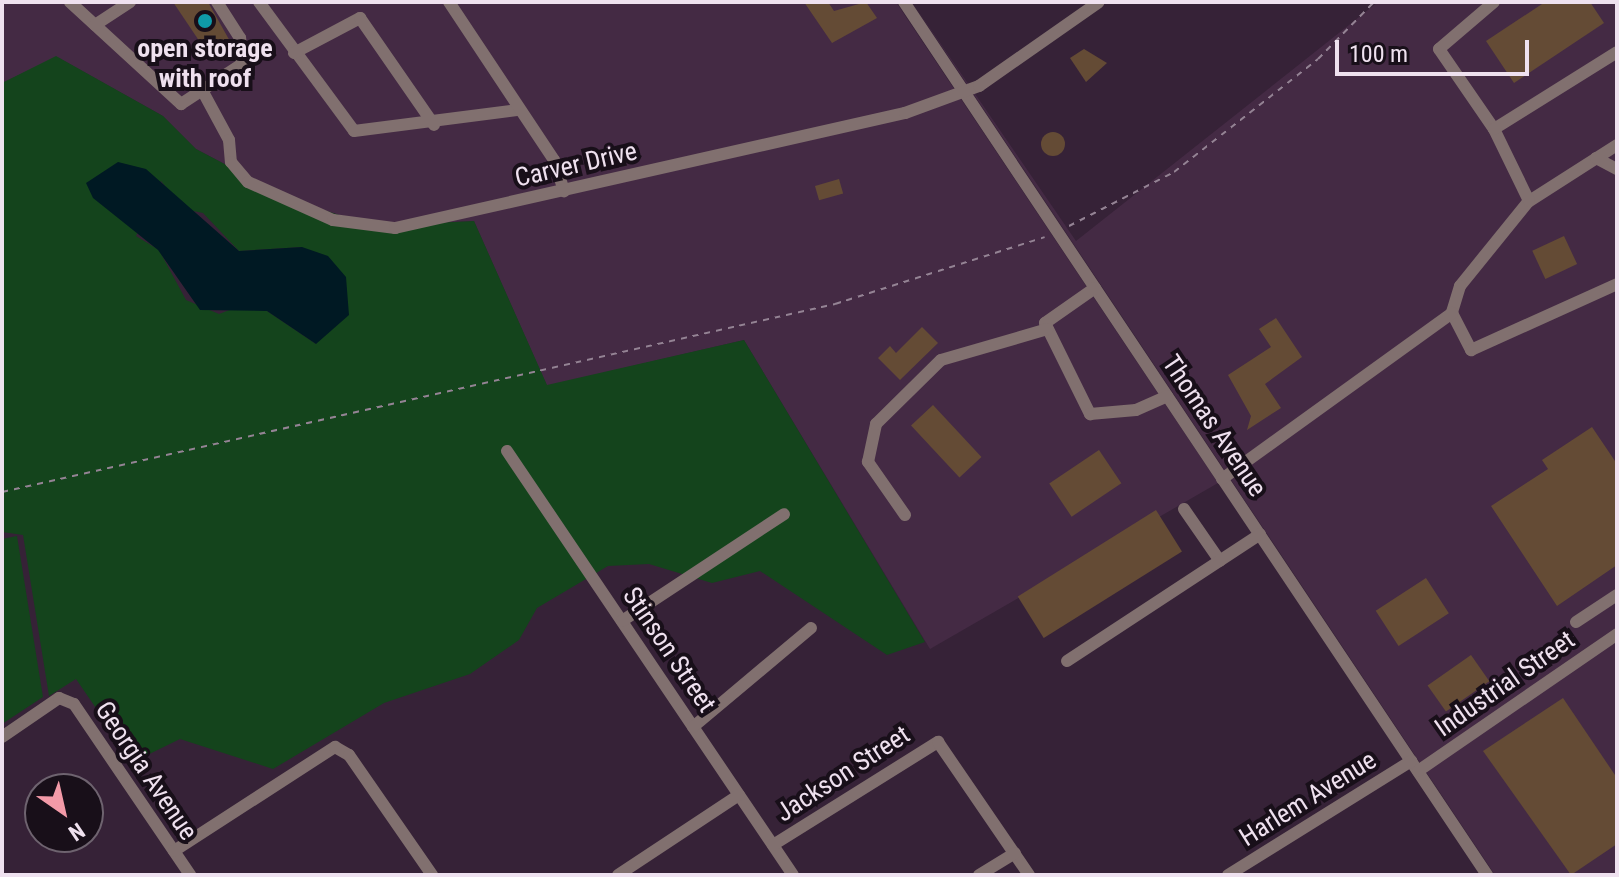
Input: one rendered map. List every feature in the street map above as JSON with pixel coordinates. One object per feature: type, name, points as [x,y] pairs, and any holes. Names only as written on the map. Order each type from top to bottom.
[{"type":"street","points":[[70,2],[181,104],[242,64],[240,38],[217,2]]},
{"type":"street","points":[[95,25],[130,2]]},
{"type":"street","points":[[259,2],[354,131],[434,125],[519,110]]},
{"type":"street","points":[[449,2],[554,160],[564,191]]},
{"type":"street","name":"Thomas Avenue","points":[[904,2],[1487,875]]},
{"type":"street","name":"Carver Drive","points":[[202,90],[229,140],[231,162],[248,182],[354,225],[395,228],[905,113],[964,92],[1099,2]]},
{"type":"street","points":[[1494,2],[1475,8],[1439,49],[1494,129],[1529,201]]},
{"type":"street","points":[[294,53],[360,18],[434,125]]},
{"type":"street","points":[[1494,129],[1617,52]]},
{"type":"street","points":[[1222,479],[1452,313],[1460,286],[1529,201],[1617,145]]},
{"type":"street","points":[[1596,158],[1617,169]]},
{"type":"street","points":[[1452,313],[1471,350],[1617,284]]},
{"type":"street","points":[[1095,288],[1046,318],[1048,329],[1090,414],[1136,410],[1167,396]]},
{"type":"street","points":[[905,515],[868,462],[876,424],[941,360],[1048,329]]},
{"type":"street","name":"Stinson Street","points":[[507,451],[793,875]]},
{"type":"street","points":[[1184,509],[1220,561]]},
{"type":"street","points":[[622,621],[784,514]]},
{"type":"street","points":[[1067,661],[1260,534]]},
{"type":"street","points":[[1576,622],[1617,595]]},
{"type":"street","points":[[693,727],[811,628]]},
{"type":"street","name":"Industrial Street","points":[[1414,766],[1617,634]]},
{"type":"street","name":"Georgia Avenue","points":[[2,737],[62,698],[80,710],[190,875]]},
{"type":"street","name":"Jackson Street","points":[[773,845],[938,742],[1015,853]]},
{"type":"street","points":[[174,851],[335,747],[349,755],[432,875]]},
{"type":"street","name":"Harlem Avenue","points":[[1228,875],[1414,766]]},
{"type":"street","points":[[618,875],[739,795]]},
{"type":"street","points":[[979,875],[1015,853],[1029,875]]},
{"type":"path","points":[[2,492],[835,304],[1057,232],[1174,172],[1318,59],[1374,2]]},
{"type":"shaded area","points":[[2,2],[896,2],[1218,483],[930,649],[744,340],[547,386],[474,221],[374,226],[295,201],[196,149],[163,116],[57,57],[2,83]]},
{"type":"shaded area","points":[[912,2],[1076,241],[1378,2],[1617,2],[1617,875],[1495,875]]},
{"type":"green space","points":[[56,56],[163,116],[196,149],[295,201],[374,226],[474,221],[547,385],[744,340],[925,642],[887,655],[760,571],[712,583],[649,564],[608,566],[537,608],[519,640],[470,674],[384,703],[273,769],[180,739],[133,762],[76,679],[49,696],[23,535],[2,532],[2,83]],"holes":[[[161,181],[184,209],[203,213],[239,251],[302,247],[316,344],[267,311],[240,306],[219,314],[186,300],[159,250],[136,236]]]},
{"type":"green space","points":[[17,536],[43,697],[2,724],[2,539]]},
{"type":"water","points":[[118,162],[146,169],[239,251],[302,247],[328,256],[346,277],[349,315],[316,344],[267,311],[200,310],[158,250],[93,198],[86,183]]},
{"type":"building","name":"open storage with roof","points":[[173,2],[208,2],[231,43],[210,57]]},
{"type":"building","points":[[804,2],[828,2],[834,11],[866,2],[877,18],[832,43]]},
{"type":"building","points":[[1545,2],[1590,2],[1604,23],[1514,83],[1486,41]]},
{"type":"building","points":[[1084,49],[1107,63],[1086,82],[1070,58]]},
{"type":"building","points":[[1053,132],[1064,139],[1065,144],[1058,155],[1053,156],[1042,149],[1041,144],[1048,133]]},
{"type":"building","points":[[839,179],[843,193],[819,200],[815,186]]},
{"type":"building","points":[[1564,236],[1577,264],[1545,279],[1532,251]]},
{"type":"building","points":[[1276,318],[1302,357],[1265,384],[1281,408],[1247,430],[1251,416],[1228,375],[1271,347],[1259,329]]},
{"type":"building","points":[[922,327],[938,343],[900,380],[878,358],[890,346],[896,353]]},
{"type":"building","points":[[933,405],[981,457],[959,477],[911,425]]},
{"type":"building","points":[[1592,427],[1617,464],[1617,565],[1557,606],[1491,506],[1548,469],[1542,460]]},
{"type":"building","points":[[1099,450],[1121,483],[1072,517],[1049,484]]},
{"type":"building","points":[[1156,510],[1182,552],[1044,638],[1018,596]]},
{"type":"building","points":[[1426,578],[1449,613],[1399,646],[1376,611]]},
{"type":"building","points":[[1471,655],[1489,681],[1446,712],[1428,685]]},
{"type":"building","points":[[1563,698],[1617,778],[1617,844],[1571,875],[1483,751]]},
{"type":"place","name":"open storage with roof","points":[[205,21]]}]
